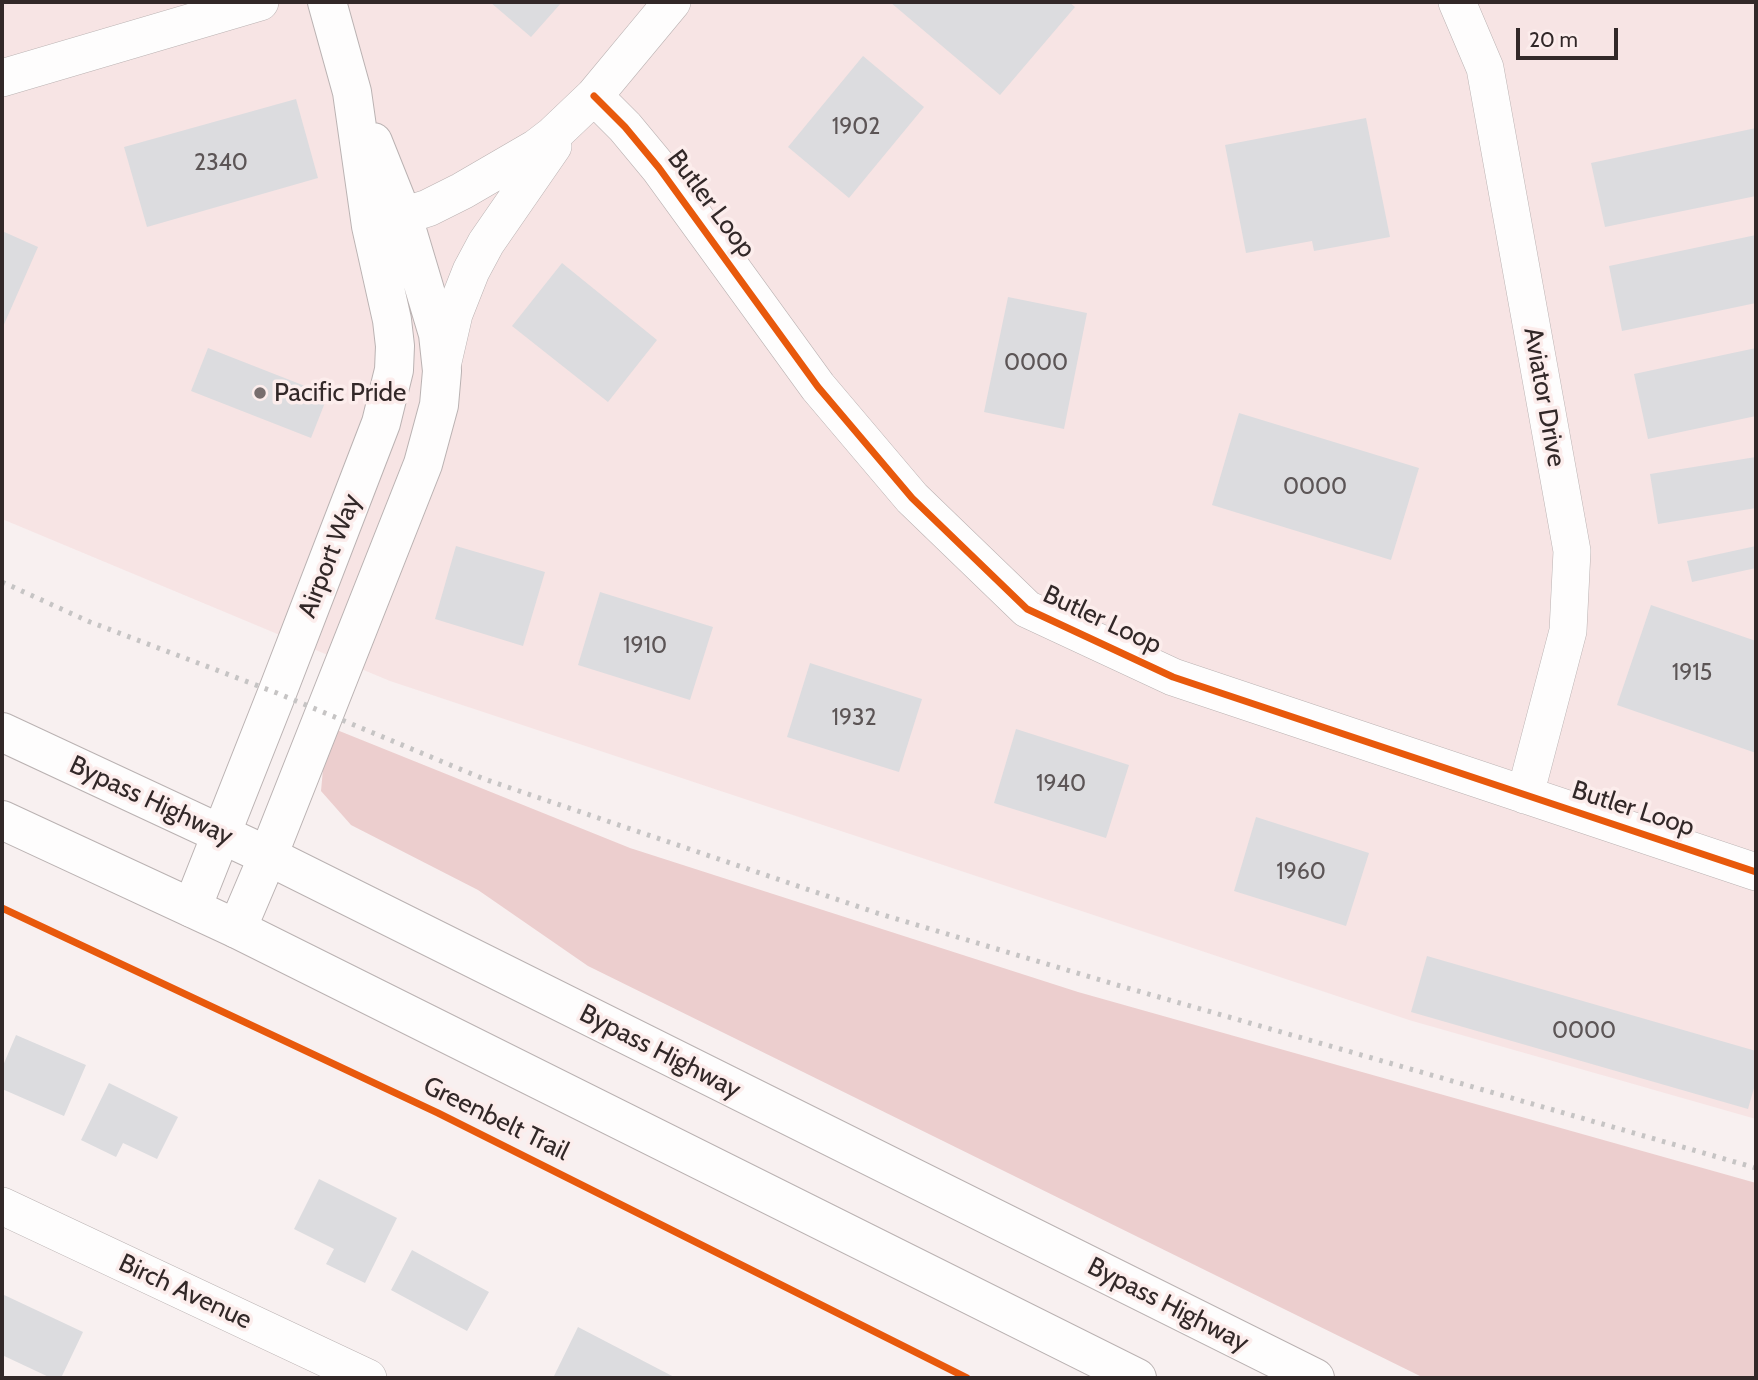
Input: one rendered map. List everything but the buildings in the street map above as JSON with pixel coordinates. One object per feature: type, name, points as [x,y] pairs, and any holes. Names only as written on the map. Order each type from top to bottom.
[{"type":"main road","points":[[327,2],[387,222]]},
{"type":"main road","name":"Airport Way","points":[[237,929],[423,464],[439,405],[442,371],[438,334],[387,222]]},
{"type":"main road","name":"Airport Way","points":[[192,908],[390,395],[395,346],[384,282],[387,222]]},
{"type":"main road","name":"Bypass Highway","points":[[2,732],[268,856],[1315,1378]]},
{"type":"main road","points":[[2,820],[237,929],[1138,1378]]},
{"type":"street","points":[[2,78],[260,2]]},
{"type":"street","name":"Airport Way","points":[[442,371],[454,314],[471,271],[486,243],[584,106],[672,2]]},
{"type":"street","name":"Aviator Drive","points":[[1457,2],[1485,68],[1572,551],[1568,631],[1525,795]]},
{"type":"street","name":"Airport Way","points":[[387,222],[428,208],[501,170],[536,148],[584,106]]},
{"type":"street","name":"Butler Loop","points":[[584,106],[625,127],[659,168],[835,407],[912,498],[1027,609],[1173,677],[1756,872]]},
{"type":"street","name":"Birch Avenue","points":[[2,1206],[368,1378]]},
{"type":"shaded area","points":[[2,2],[1756,2],[1756,1119],[1409,1020],[390,681],[2,519]]},
{"type":"shaded area","points":[[327,726],[630,848],[1078,992],[1756,1183],[1756,1378],[1424,1378],[588,966],[478,890],[351,825],[321,791]]},
{"type":"railway","points":[[2,582],[90,622],[277,693],[484,779],[877,913],[1117,985],[1756,1168]]},
{"type":"cycle path","points":[[594,96],[625,127],[659,168],[818,387],[912,498],[1027,609],[1173,677],[1756,872]]},
{"type":"cycle path","name":"Greenbelt Trail","points":[[2,908],[438,1113],[967,1378]]},
{"type":"place","name":"Pacific Pride","points":[[260,393]]}]
